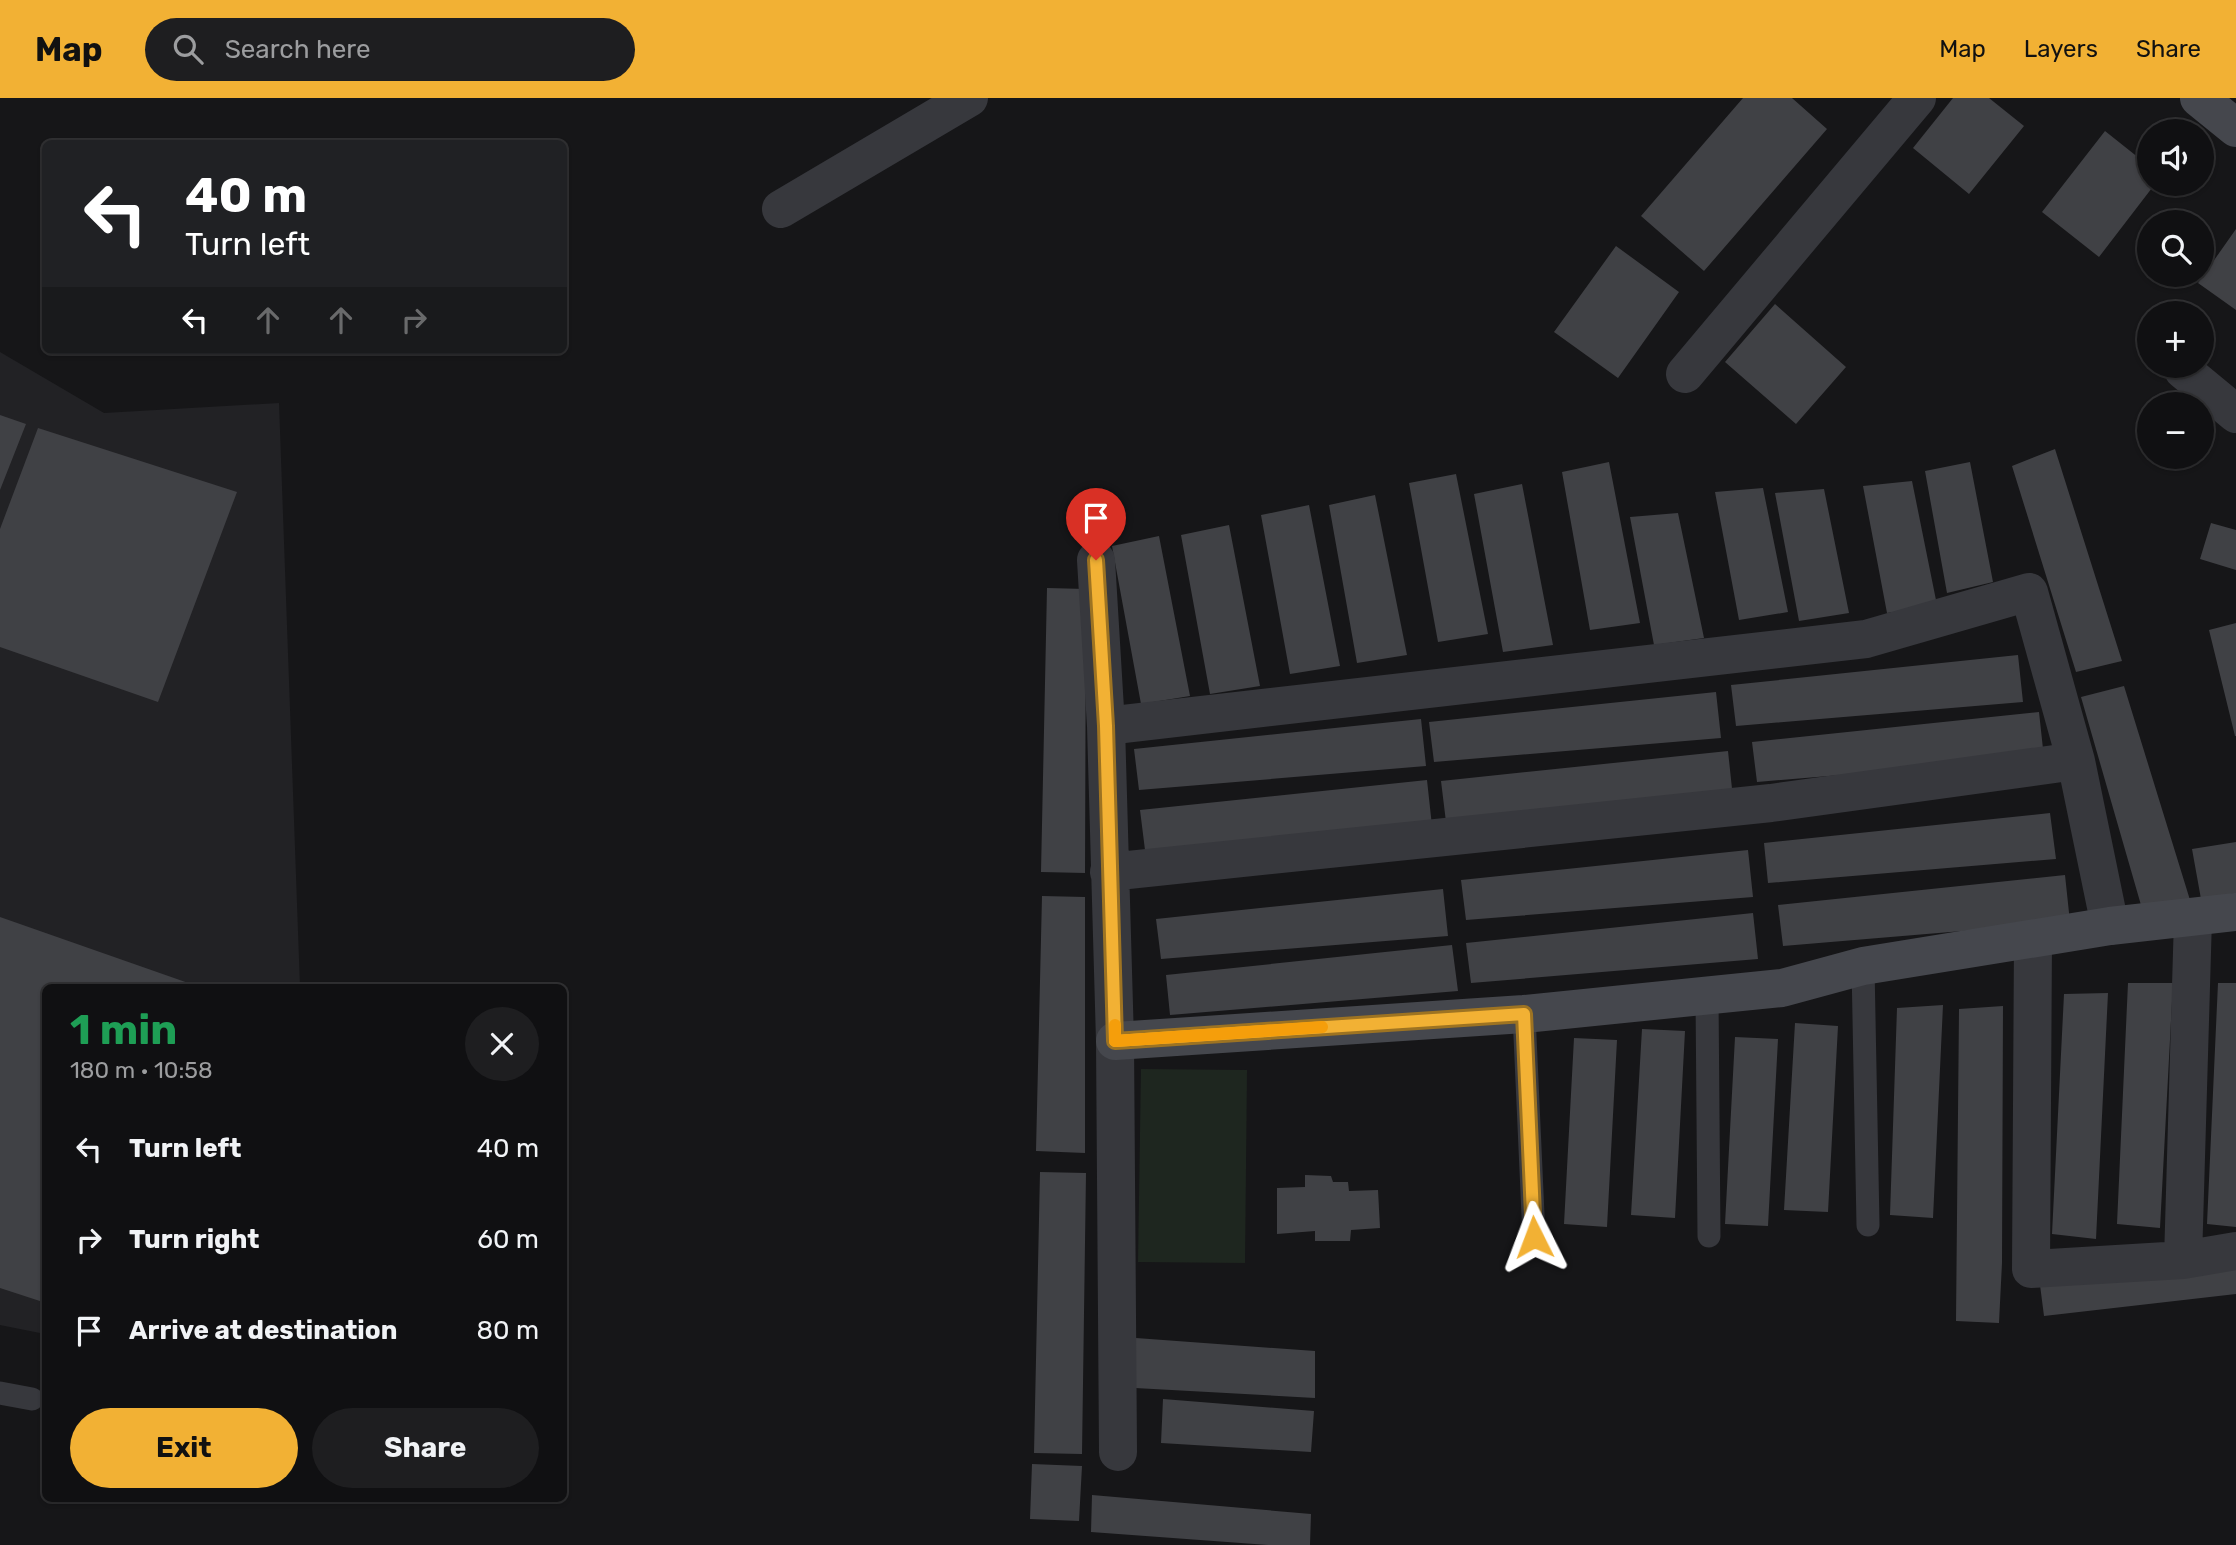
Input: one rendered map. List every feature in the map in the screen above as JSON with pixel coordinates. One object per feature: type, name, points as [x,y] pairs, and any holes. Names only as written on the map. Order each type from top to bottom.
[{"type":"street","points":[[781,209],[969,98]]},
{"type":"street","points":[[1685,374],[1917,98]]},
{"type":"street","points":[[2199,98],[2236,128]]},
{"type":"street","points":[[2193,378],[2236,414]]},
{"type":"street","points":[[1096,560],[1106,726],[1115,1041],[1118,1452]]},
{"type":"street","points":[[1106,726],[1866,639],[2029,592],[2076,761],[2110,926]]},
{"type":"street","points":[[1109,872],[1771,803],[2076,761]]},
{"type":"street","points":[[1115,1041],[1524,1014],[1782,988],[1863,967],[2110,926],[2236,912]]},
{"type":"street","points":[[2183,1260],[2193,918]]},
{"type":"street","points":[[2033,939],[2031,1269],[2183,1260],[2236,1251]]},
{"type":"lane","points":[[1863,967],[1868,1225]]},
{"type":"lane","points":[[1707,995],[1709,1236]]},
{"type":"lane","points":[[1524,1014],[1534,1237]]},
{"type":"lane","points":[[0,1393],[32,1399]]},
{"type":"shaded area","points":[[0,352],[104,413],[279,403],[300,984],[42,984],[42,1333],[0,1325]]},
{"type":"shaded area","points":[[1141,1069],[1247,1070],[1245,1263],[1138,1262]]},
{"type":"building","points":[[1743,98],[1792,98],[1827,129],[1704,271],[1641,216]]},
{"type":"building","points":[[1953,98],[1989,98],[2024,126],[1969,194],[1913,148]]},
{"type":"building","points":[[2105,131],[2137,156],[2137,196],[2146,196],[2099,257],[2042,212]]},
{"type":"building","points":[[2236,229],[2236,310],[2204,287],[2214,287],[2214,260]]},
{"type":"building","points":[[1616,246],[1679,292],[1618,378],[1554,332]]},
{"type":"building","points":[[1775,304],[1846,367],[1796,424],[1725,362]]},
{"type":"building","points":[[0,415],[26,424],[0,490]]},
{"type":"building","points":[[38,428],[237,492],[158,702],[0,647],[0,529]]},
{"type":"building","points":[[2055,449],[2122,661],[2076,672],[2012,466]]},
{"type":"building","points":[[1609,462],[1640,623],[1590,630],[1562,472]]},
{"type":"building","points":[[1970,462],[1993,582],[1947,593],[1925,471]]},
{"type":"building","points":[[1456,474],[1488,634],[1438,642],[1409,483]]},
{"type":"building","points":[[1912,481],[1937,605],[1887,613],[1863,486]]},
{"type":"building","points":[[1522,484],[1553,645],[1503,652],[1474,494]]},
{"type":"building","points":[[1763,488],[1788,612],[1739,620],[1715,492]]},
{"type":"building","points":[[1824,489],[1849,613],[1799,621],[1775,493]]},
{"type":"building","points":[[1375,495],[1407,655],[1357,663],[1329,505]]},
{"type":"building","points":[[1309,505],[1340,666],[1290,674],[1261,515]]},
{"type":"building","points":[[1678,513],[1704,638],[1654,645],[1630,517]]},
{"type":"building","points":[[2211,523],[2236,530],[2236,570],[2200,559]]},
{"type":"building","points":[[1229,525],[1260,686],[1210,694],[1181,535]]},
{"type":"building","points":[[1159,536],[1190,696],[1141,704],[1112,546]]},
{"type":"building","points":[[1047,588],[1086,589],[1085,873],[1041,872]]},
{"type":"building","points":[[2236,623],[2236,736],[2235,736],[2209,630]]},
{"type":"building","points":[[2018,655],[2023,702],[1736,726],[1731,685]]},
{"type":"building","points":[[2124,686],[2190,900],[2143,912],[2081,697]]},
{"type":"building","points":[[1716,692],[1721,738],[1434,762],[1429,722]]},
{"type":"building","points":[[2039,712],[2044,758],[1757,782],[1752,742]]},
{"type":"building","points":[[1421,719],[1426,766],[1139,790],[1134,749]]},
{"type":"building","points":[[1728,751],[1733,798],[1446,822],[1441,781]]},
{"type":"building","points":[[1427,780],[1432,826],[1145,850],[1140,810]]},
{"type":"building","points":[[2050,813],[2056,859],[1768,883],[1764,843]]},
{"type":"building","points":[[2236,842],[2236,893],[2201,899],[2192,849]]},
{"type":"building","points":[[1748,850],[1753,897],[1466,920],[1461,880]]},
{"type":"building","points":[[2065,875],[2070,922],[1783,946],[1778,905]]},
{"type":"building","points":[[1443,889],[1448,936],[1161,959],[1156,919]]},
{"type":"building","points":[[1042,896],[1085,897],[1085,1153],[1036,1151]]},
{"type":"building","points":[[1753,913],[1758,959],[1471,983],[1466,943]]},
{"type":"building","points":[[0,917],[191,984],[42,984],[42,1302],[0,1288]]},
{"type":"building","points":[[1452,945],[1458,991],[1170,1015],[1166,975]]},
{"type":"building","points":[[2128,983],[2173,983],[2160,1228],[2117,1224]]},
{"type":"building","points":[[2218,983],[2236,983],[2236,1227],[2207,1224]]},
{"type":"building","points":[[2108,993],[2096,1239],[2052,1234],[2064,994]]},
{"type":"building","points":[[1943,1005],[1933,1218],[1890,1215],[1897,1008]]},
{"type":"building","points":[[2003,1006],[2002,1263],[1999,1323],[1956,1321],[1959,1009]]},
{"type":"building","points":[[1795,1023],[1838,1026],[1828,1212],[1784,1210]]},
{"type":"building","points":[[1642,1029],[1685,1031],[1675,1218],[1631,1215]]},
{"type":"building","points":[[1735,1037],[1778,1039],[1768,1226],[1725,1224]]},
{"type":"building","points":[[1574,1038],[1617,1040],[1607,1227],[1564,1224]]},
{"type":"building","points":[[1040,1172],[1086,1173],[1082,1454],[1034,1453]]},
{"type":"building","points":[[1305,1175],[1331,1176],[1333,1182],[1348,1182],[1349,1191],[1378,1190],[1380,1228],[1351,1230],[1350,1241],[1315,1241],[1315,1231],[1277,1234],[1277,1188],[1305,1187]]},
{"type":"building","points":[[2236,1258],[2236,1294],[2044,1316],[2040,1285]]},
{"type":"building","points":[[1136,1338],[1315,1351],[1315,1398],[1135,1388]]},
{"type":"building","points":[[1163,1399],[1314,1411],[1311,1452],[1161,1443]]},
{"type":"building","points":[[1032,1464],[1082,1466],[1079,1521],[1030,1519]]},
{"type":"building","points":[[1092,1495],[1311,1514],[1310,1545],[1268,1545],[1091,1532]]},
{"type":"slow traffic","points":[[1115,1025],[1115,1041],[1322,1027]]},
{"type":"route","points":[[1096,560],[1106,726],[1115,1041],[1524,1014],[1534,1237]]}]
